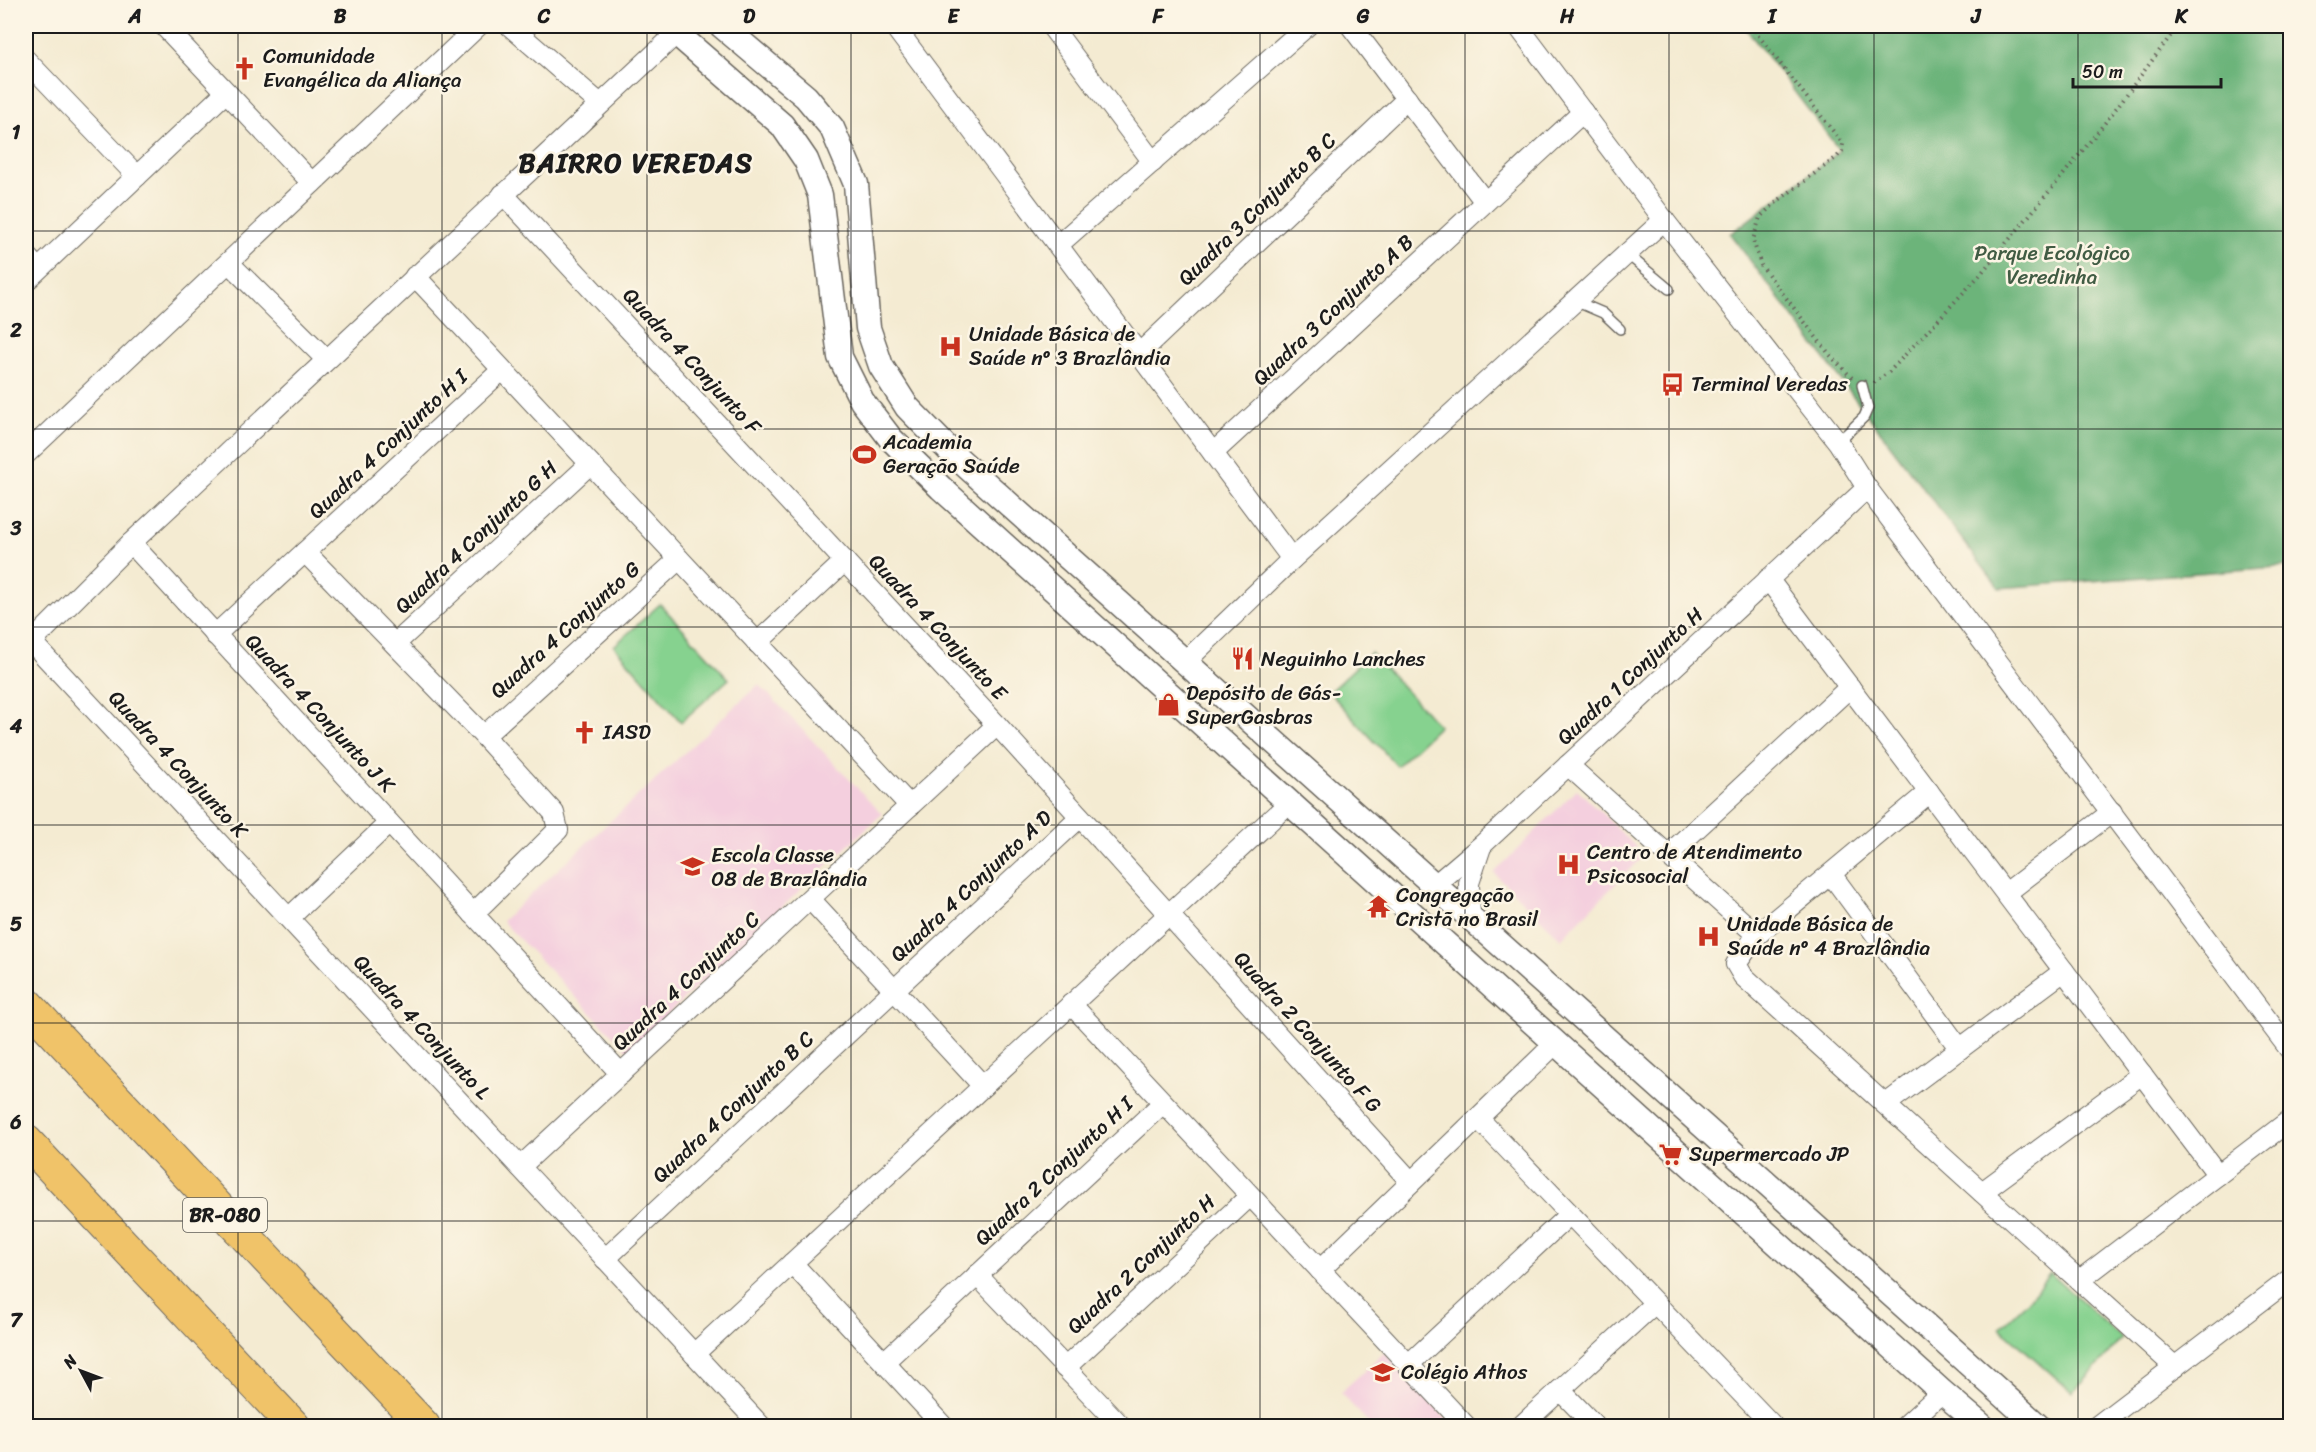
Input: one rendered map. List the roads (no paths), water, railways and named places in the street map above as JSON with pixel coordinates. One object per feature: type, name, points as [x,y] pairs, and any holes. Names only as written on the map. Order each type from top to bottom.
[{"type":"highway","name":"BR-080","points":[[26,1003],[424,1426]]},
{"type":"highway","points":[[26,1140],[294,1426]]},
{"type":"street","points":[[164,26],[312,183]]},
{"type":"street","points":[[28,447],[229,263],[478,26]]},
{"type":"street","points":[[510,26],[600,104]]},
{"type":"street","points":[[722,26],[806,97],[832,128],[856,184],[868,328],[881,366],[907,407],[954,455],[2036,1426]]},
{"type":"street","points":[[894,26],[1292,559]]},
{"type":"street","points":[[1051,26],[1153,162]]},
{"type":"street","points":[[1058,245],[1307,26]]},
{"type":"street","points":[[1351,26],[1485,202]]},
{"type":"street","points":[[1518,26],[1664,220],[1838,442],[1866,488],[2290,1050]]},
{"type":"street","points":[[27,642],[600,104],[673,29],[782,125],[806,159],[820,195],[840,357],[862,400],[891,439],[1051,588],[1982,1426]]},
{"type":"street","points":[[26,60],[137,177]]},
{"type":"street","points":[[30,269],[137,177],[226,92]]},
{"type":"street","name":"Quadra 3 Conjunto B C","points":[[1139,354],[1407,99]]},
{"type":"street","name":"Quadra 3 Conjunto A B","points":[[1213,453],[1583,112]]},
{"type":"street","name":"Quadra 4 Conjunto F","points":[[503,194],[845,561]]},
{"type":"street","points":[[1185,662],[1292,559],[1664,220]]},
{"type":"street","points":[[229,263],[326,359]]},
{"type":"street","points":[[415,276],[910,806]]},
{"type":"street","name":"Quadra 4 Conjunto H I","points":[[215,635],[502,370]]},
{"type":"street","name":"Quadra 4 Conjunto G H","points":[[394,644],[590,464]]},
{"type":"street","name":"Quadra 1 Conjunto H","points":[[1757,935],[1569,765],[1866,488]]},
{"type":"street","name":"Quadra 4 Conjunto J K","points":[[130,543],[473,914]]},
{"type":"street","points":[[305,552],[484,736],[554,813],[558,830],[473,914],[621,1074]]},
{"type":"street","name":"Quadra 4 Conjunto G","points":[[484,736],[679,559]]},
{"type":"street","points":[[757,643],[845,561]]},
{"type":"street","name":"Quadra 4 Conjunto E","points":[[845,561],[1080,817]]},
{"type":"street","points":[[1051,588],[1069,591],[1079,579],[1077,565]]},
{"type":"street","points":[[1768,579],[2218,1176]]},
{"type":"street","points":[[1092,624],[1089,612],[1097,601],[1115,598]]},
{"type":"street","name":"Quadra 4 Conjunto K","points":[[27,642],[289,918]]},
{"type":"street","points":[[1668,855],[1850,687]]},
{"type":"street","name":"Quadra 4 Conjunto C","points":[[520,1167],[997,725]]},
{"type":"street","points":[[1435,885],[1569,765]]},
{"type":"street","points":[[1929,792],[1757,935],[1737,964],[1743,976],[2175,1367]]},
{"type":"street","points":[[694,1354],[1290,802]]},
{"type":"street","points":[[2006,893],[2112,812]]},
{"type":"street","name":"Quadra 2 Conjunto F G","points":[[1080,817],[1411,1182]]},
{"type":"street","name":"Quadra 4 Conjunto A D","points":[[894,990],[1080,817]]},
{"type":"street","points":[[289,918],[389,823]]},
{"type":"street","points":[[1470,917],[1469,883],[1482,845]]},
{"type":"street","points":[[1831,874],[1960,1049]]},
{"type":"street","points":[[810,899],[983,1086]]},
{"type":"street","name":"Quadra 4 Conjunto L","points":[[289,918],[520,1167]]},
{"type":"street","points":[[1886,1104],[2064,972]]},
{"type":"street","name":"Quadra 4 Conjunto B C","points":[[605,1258],[894,990]]},
{"type":"street","points":[[1071,1004],[1466,1426]]},
{"type":"street","points":[[1579,1064],[1605,1038]]},
{"type":"street","points":[[1320,1270],[1556,1043]]},
{"type":"street","points":[[1982,1192],[2142,1074]]},
{"type":"street","name":"Quadra 2 Conjunto H I","points":[[884,1362],[1163,1103]]},
{"type":"street","points":[[1478,1118],[1773,1426]]},
{"type":"street","points":[[2080,1280],[2290,1120]]},
{"type":"street","points":[[520,1167],[761,1426]]},
{"type":"street","name":"Quadra 2 Conjunto H","points":[[1065,1368],[1250,1196]]},
{"type":"street","points":[[1761,1229],[1777,1227],[1786,1216],[1788,1202]]},
{"type":"street","points":[[1408,1365],[1570,1214]]},
{"type":"street","points":[[1801,1265],[1801,1252],[1812,1239],[1828,1238]]},
{"type":"street","points":[[792,1263],[943,1426]]},
{"type":"street","points":[[977,1275],[1120,1426]]},
{"type":"street","points":[[2097,1426],[2290,1279]]},
{"type":"street","points":[[1521,1426],[1654,1304]]},
{"type":"street","points":[[1560,1390],[1595,1426]]},
{"type":"street","points":[[1905,1426],[1942,1392]]},
{"type":"lane","points":[[1627,254],[1669,289]]},
{"type":"lane","points":[[1575,301],[1603,313],[1620,329]]},
{"type":"lane","points":[[1838,442],[1864,417],[1868,408],[1866,393],[1862,386]]},
{"type":"place","name":"Comunidade Evangélica da Aliança","points":[[245,68]]},
{"type":"place","name":"Unidade Básica de Saúde nº 3 Brazlândia","points":[[951,346]]},
{"type":"place","name":"Terminal Veredas","points":[[1673,384]]},
{"type":"place","name":"Academia Geração Saúde","points":[[865,454]]},
{"type":"place","name":"Neguinho Lanches","points":[[1243,659]]},
{"type":"place","name":"Depósito de Gás- SuperGasbras","points":[[1168,705]]},
{"type":"place","name":"IASD","points":[[585,732]]},
{"type":"place","name":"Centro de Atendimento Psicosocial","points":[[1569,864]]},
{"type":"place","name":"Escola Classe 08 de Brazlândia","points":[[693,867]]},
{"type":"place","name":"Congregação Cristã no Brasil","points":[[1378,907]]},
{"type":"place","name":"Unidade Básica de Saúde nº 4 Brazlândia","points":[[1709,936]]},
{"type":"place","name":"Supermercado JP","points":[[1671,1154]]},
{"type":"place","name":"Colégio Athos","points":[[1383,1372]]},
{"type":"district","name":"BAIRRO VEREDAS","points":[[636,163]]},
{"type":"park label","name":"Parque Ecológico Veredinha","points":[[2052,265]]}]
